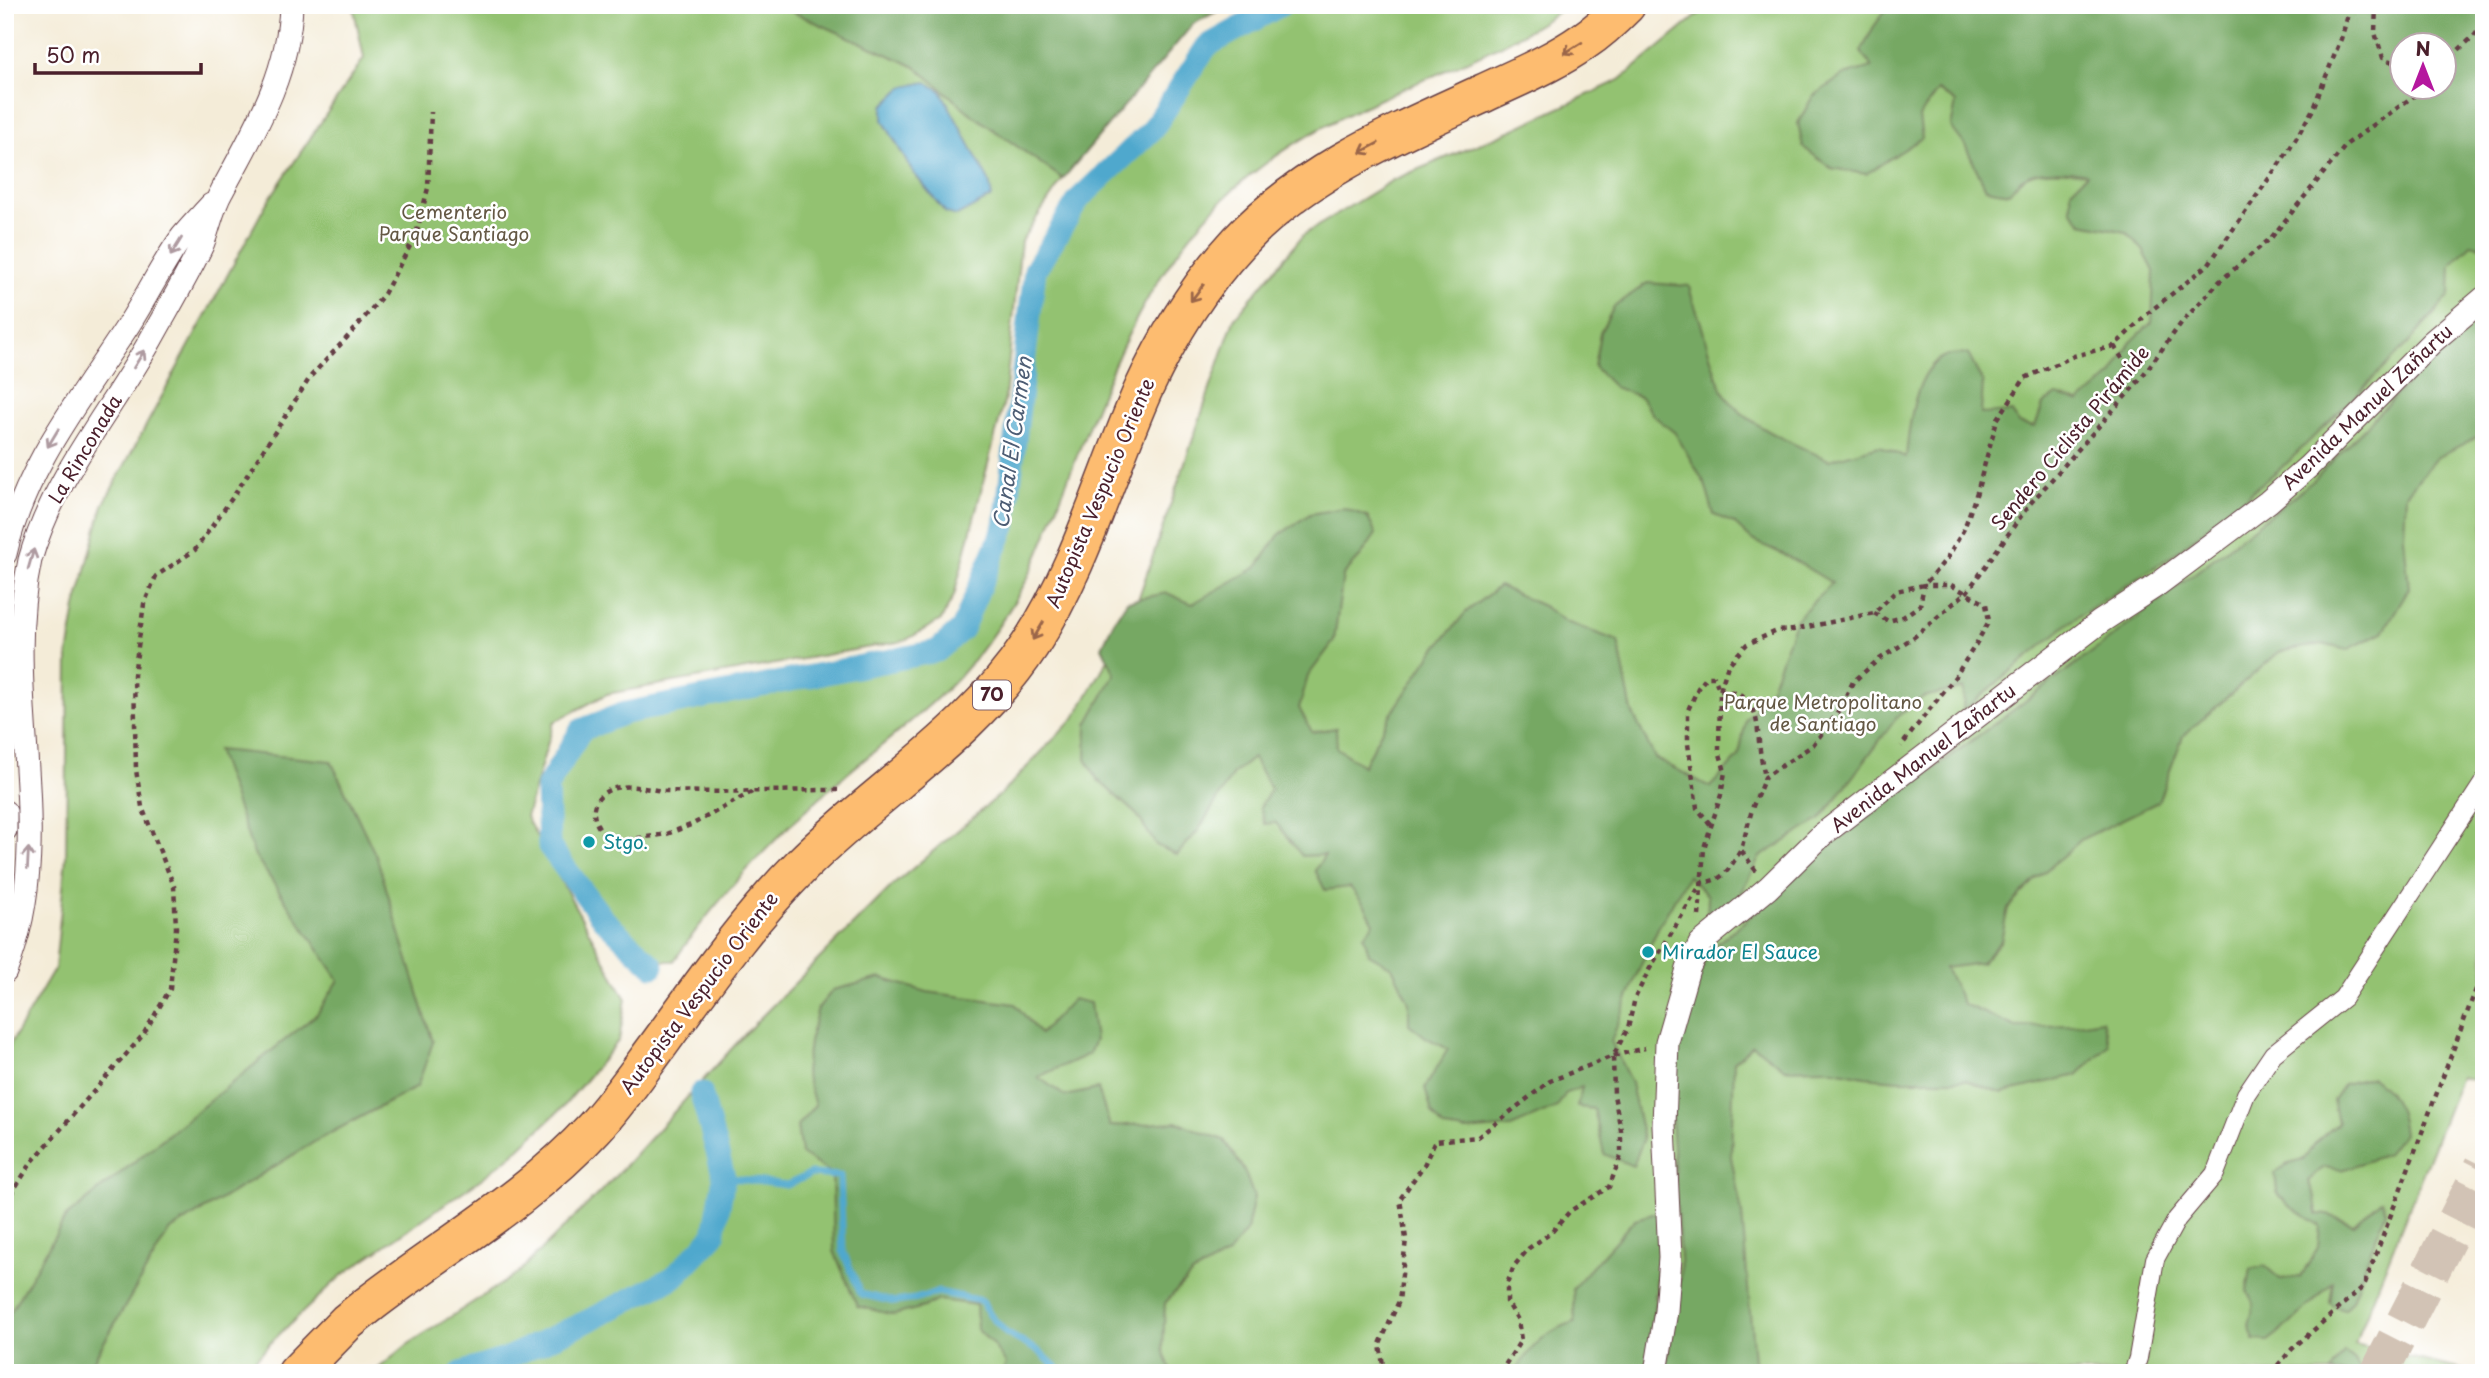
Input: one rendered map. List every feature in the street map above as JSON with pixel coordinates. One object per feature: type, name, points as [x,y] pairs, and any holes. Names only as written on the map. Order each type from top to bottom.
[{"type":"highway","name":"Autopista Vespucio Oriente","points":[[297,1373],[367,1306],[507,1207],[565,1158],[614,1106],[725,954],[783,885],[841,828],[952,736],[997,690],[1032,642],[1062,590],[1139,400],[1174,329],[1189,304],[1242,238],[1292,195],[1328,170],[1384,139],[1540,67],[1585,41],[1626,5]]},
{"type":"street","name":"La Rinconada","points":[[5,972],[18,934],[29,852],[22,760],[18,643],[26,578],[50,506],[81,449],[153,336],[201,246],[219,195],[250,141],[284,63],[291,5]]},
{"type":"street","name":"La Rinconada","points":[[5,554],[27,487],[40,460],[182,238],[219,195]]},
{"type":"street","name":"Avenida Manuel Zañartu","points":[[1654,1373],[1666,1311],[1670,1258],[1664,1125],[1667,1042],[1688,969],[1699,944],[1768,888],[1822,835],[2100,622],[2157,585],[2268,502],[2308,467],[2424,350],[2484,298]]},
{"type":"street","points":[[85,387],[112,403]]},
{"type":"street","points":[[2133,1373],[2155,1259],[2177,1219],[2216,1174],[2246,1094],[2273,1054],[2343,998],[2484,782]]},
{"type":"street","points":[[5,812],[5,830]]},
{"type":"path","points":[[1874,613],[1888,621],[1903,617],[1920,605],[1924,585],[1948,557],[1964,529],[1997,420],[2025,378],[2074,356],[2114,346],[2148,313],[2208,265],[2289,150],[2312,111],[2341,39],[2351,5]]},
{"type":"path","points":[[2376,5],[2375,33],[2383,58],[2388,60]]},
{"type":"path","points":[[2458,49],[2475,35],[2484,22]]},
{"type":"path","name":"Sendero Ciclista Pirámide","points":[[1765,777],[1813,745],[1836,715],[1853,682],[1878,660],[1914,638],[1968,592],[2029,505],[2138,382],[2182,322],[2220,281],[2272,238],[2347,144],[2406,102]]},
{"type":"path","points":[[5,1203],[32,1162],[144,1035],[170,989],[176,928],[174,886],[142,807],[136,770],[134,675],[144,604],[156,576],[195,550],[235,494],[311,376],[384,295],[416,235],[428,188],[431,112]]},
{"type":"path","points":[[2114,346],[2138,382]]},
{"type":"path","points":[[1699,944],[1703,848],[1721,795],[1725,772],[1719,750],[1720,691],[1728,665],[1747,644],[1777,631],[1874,613],[1896,591],[1924,585],[1951,585],[1986,604],[1989,621],[1955,677],[1899,749]]},
{"type":"path","points":[[1711,825],[1697,808],[1688,744],[1688,710],[1698,688],[1707,677],[1714,677],[1720,691]]},
{"type":"path","points":[[1702,882],[1712,882],[1724,876],[1741,850],[1753,806],[1765,777],[1755,709],[1744,697],[1732,691],[1720,691]]},
{"type":"path","points":[[752,792],[693,824],[667,834],[612,842],[601,834],[593,820],[593,807],[601,795],[615,788],[752,792],[838,790]]},
{"type":"path","points":[[1741,850],[1768,888]]},
{"type":"path","points":[[1500,1373],[1521,1340],[1518,1320],[1507,1302],[1507,1284],[1514,1266],[1529,1248],[1551,1233],[1570,1211],[1609,1187],[1621,1156],[1621,1130],[1614,1095],[1613,1056],[1628,1028],[1635,998],[1702,882]]},
{"type":"path","points":[[2271,1373],[2292,1349],[2364,1286],[2484,968]]},
{"type":"path","points":[[1384,1373],[1380,1344],[1399,1301],[1406,1239],[1400,1199],[1424,1166],[1435,1141],[1478,1137],[1549,1081],[1613,1056],[1667,1042]]},
{"type":"green space","name":"Cementerio Parque Santiago","points":[[353,5],[785,5],[789,10],[916,67],[1063,179],[1021,241],[1005,398],[954,596],[941,620],[904,641],[607,694],[554,722],[526,817],[626,999],[619,1040],[564,1106],[513,1154],[341,1276],[269,1344],[244,1373],[86,1373],[169,1231],[319,1139],[417,1087],[359,973],[5,1359],[5,1053],[55,968],[66,857],[68,655],[76,607],[103,505],[266,204],[364,58]],"holes":[[[883,120],[946,213],[912,171]]]},
{"type":"green space","points":[[785,5],[1229,5],[1193,24],[1063,179],[970,113],[916,67],[788,10]]},
{"type":"green space","points":[[1296,5],[1568,5],[1500,46],[1361,107],[1307,136],[1257,170],[1209,214],[1181,247],[1136,319],[1100,398],[1036,559],[1024,585],[991,637],[962,673],[937,698],[828,790],[765,850],[708,914],[674,961],[658,961],[608,914],[556,844],[554,789],[586,736],[627,720],[940,658],[968,634],[1012,528],[1042,272],[1085,203],[1157,134],[1212,52]]},
{"type":"green space","name":"Parque Metropolitano de Santiago","points":[[1710,5],[2484,5],[2484,1083],[2461,1077],[2355,1344],[2475,1373],[373,1373],[407,1345],[518,1273],[611,1181],[756,1022],[893,885],[1002,793],[1076,716],[1132,617],[1234,319],[1303,235],[1393,180],[1512,130],[1620,80]]},
{"type":"green space","points":[[1889,5],[2484,5],[2484,247],[2471,244],[2451,265],[2450,295],[2408,344],[2287,463],[2173,555],[2070,622],[1963,711],[1964,688],[1923,697],[1898,716],[1821,819],[1760,857],[1736,901],[1707,923],[1708,896],[1688,876],[1658,928],[1611,1041],[1631,1083],[1643,1140],[1633,1166],[1604,1154],[1594,1109],[1577,1107],[1582,1087],[1566,1093],[1557,1107],[1511,1127],[1466,1131],[1444,1128],[1432,1113],[1425,1088],[1448,1049],[1409,1024],[1409,1002],[1392,967],[1369,954],[1364,936],[1374,923],[1365,906],[1350,887],[1325,890],[1315,870],[1325,855],[1302,856],[1276,823],[1265,824],[1260,807],[1271,789],[1253,758],[1233,774],[1198,831],[1177,855],[1156,845],[1137,815],[1097,779],[1086,759],[1087,724],[1115,674],[1102,647],[1127,601],[1167,593],[1192,604],[1257,567],[1279,535],[1310,514],[1343,508],[1367,516],[1376,534],[1343,575],[1334,641],[1308,676],[1299,708],[1312,732],[1336,728],[1337,748],[1363,766],[1386,722],[1432,653],[1466,612],[1499,586],[1543,606],[1566,622],[1618,641],[1632,712],[1655,758],[1710,787],[1739,756],[1746,719],[1768,695],[1796,619],[1832,583],[1787,556],[1752,540],[1734,523],[1714,515],[1705,484],[1675,433],[1653,415],[1641,397],[1614,387],[1594,367],[1600,333],[1614,307],[1647,283],[1689,286],[1716,374],[1730,401],[1770,432],[1829,460],[1879,446],[1906,457],[1911,415],[1920,386],[1935,363],[1951,355],[1968,354],[1983,383],[1981,414],[2012,412],[2018,423],[2035,427],[2043,404],[2057,395],[2080,402],[2112,375],[2130,343],[2152,322],[2154,271],[2143,250],[2126,232],[2082,223],[2071,210],[2071,190],[2087,174],[2043,171],[2026,176],[2009,193],[1986,189],[1965,145],[1951,127],[1956,103],[1938,90],[1919,117],[1922,138],[1866,174],[1831,168],[1803,147],[1798,123],[1813,96],[1844,75],[1872,67],[1861,52]]},
{"type":"green space","points":[[2484,311],[2484,433],[2436,458],[2406,494],[2404,537],[2409,588],[2383,632],[2347,650],[2322,644],[2279,652],[2183,736],[2158,802],[2082,839],[2036,879],[2008,908],[2001,941],[1981,963],[1945,968],[1963,1004],[2016,1027],[2072,1025],[2102,1020],[2109,1045],[2077,1075],[2001,1093],[1966,1080],[1899,1080],[1824,1068],[1785,1069],[1753,1045],[1734,1062],[1731,1157],[1742,1213],[1755,1373],[1665,1373],[1681,1275],[1672,1131],[1674,1037],[1710,949],[1767,903],[1827,847],[2114,636],[2313,481],[2428,362]]},
{"type":"green space","points":[[217,750],[331,761],[377,858],[433,1042],[417,1087],[319,1139],[169,1231],[86,1373],[5,1373],[5,1321],[66,1217],[317,1014],[339,980],[254,854]]},
{"type":"green space","points":[[881,978],[927,992],[1015,1004],[1040,1034],[1073,999],[1090,1003],[1095,1040],[1089,1054],[1038,1077],[1065,1096],[1098,1089],[1110,1126],[1177,1122],[1224,1140],[1244,1170],[1254,1197],[1247,1230],[1227,1255],[1192,1274],[1165,1303],[1163,1349],[1172,1373],[1002,1373],[1006,1364],[994,1346],[977,1329],[976,1305],[938,1300],[924,1307],[894,1315],[857,1306],[834,1251],[832,1174],[801,1154],[797,1126],[815,1105],[805,1073],[809,1042],[818,1008],[833,990]]},
{"type":"green space","points":[[2372,1077],[2395,1101],[2403,1133],[2387,1154],[2342,1170],[2324,1167],[2308,1181],[2315,1197],[2317,1214],[2354,1224],[2382,1200],[2386,1211],[2352,1300],[2344,1310],[2335,1307],[2330,1302],[2333,1282],[2290,1324],[2268,1341],[2254,1340],[2249,1326],[2254,1304],[2247,1291],[2251,1269],[2265,1266],[2280,1279],[2301,1277],[2318,1247],[2320,1226],[2288,1205],[2277,1192],[2275,1173],[2289,1163],[2304,1159],[2316,1142],[2338,1123],[2333,1100],[2344,1084]]},
{"type":"green space","points":[[1660,1212],[1660,1250],[1649,1360],[1643,1373],[1515,1373],[1527,1355],[1547,1335],[1575,1322],[1573,1288],[1635,1219]]},
{"type":"green space","points":[[2344,1352],[2355,1361],[2361,1373],[2330,1373]]},
{"type":"water","points":[[926,82],[941,91],[989,181],[992,197],[957,216],[946,213],[912,171],[883,120],[883,106],[903,87]]},
{"type":"waterway","name":"Canal El Carmen","points":[[653,966],[603,919],[549,846],[547,787],[581,730],[625,713],[937,651],[962,629],[1005,526],[1035,270],[1079,199],[1152,130],[1207,46],[1281,5]]},
{"type":"waterway","name":"Canal El Carmen","points":[[461,1373],[505,1359],[674,1277],[714,1235],[724,1177],[701,1093]]},
{"type":"waterway","points":[[724,1177],[787,1185],[811,1174],[840,1176],[843,1252],[861,1294],[895,1302],[938,1292],[982,1301],[1006,1333],[1040,1352],[1062,1373]]},
{"type":"tunnel","points":[[2379,1373],[2484,1166]]},
{"type":"place","name":"Stgo.","points":[[589,842]]},
{"type":"place","name":"Mirador El Sauce","points":[[1648,952]]}]
